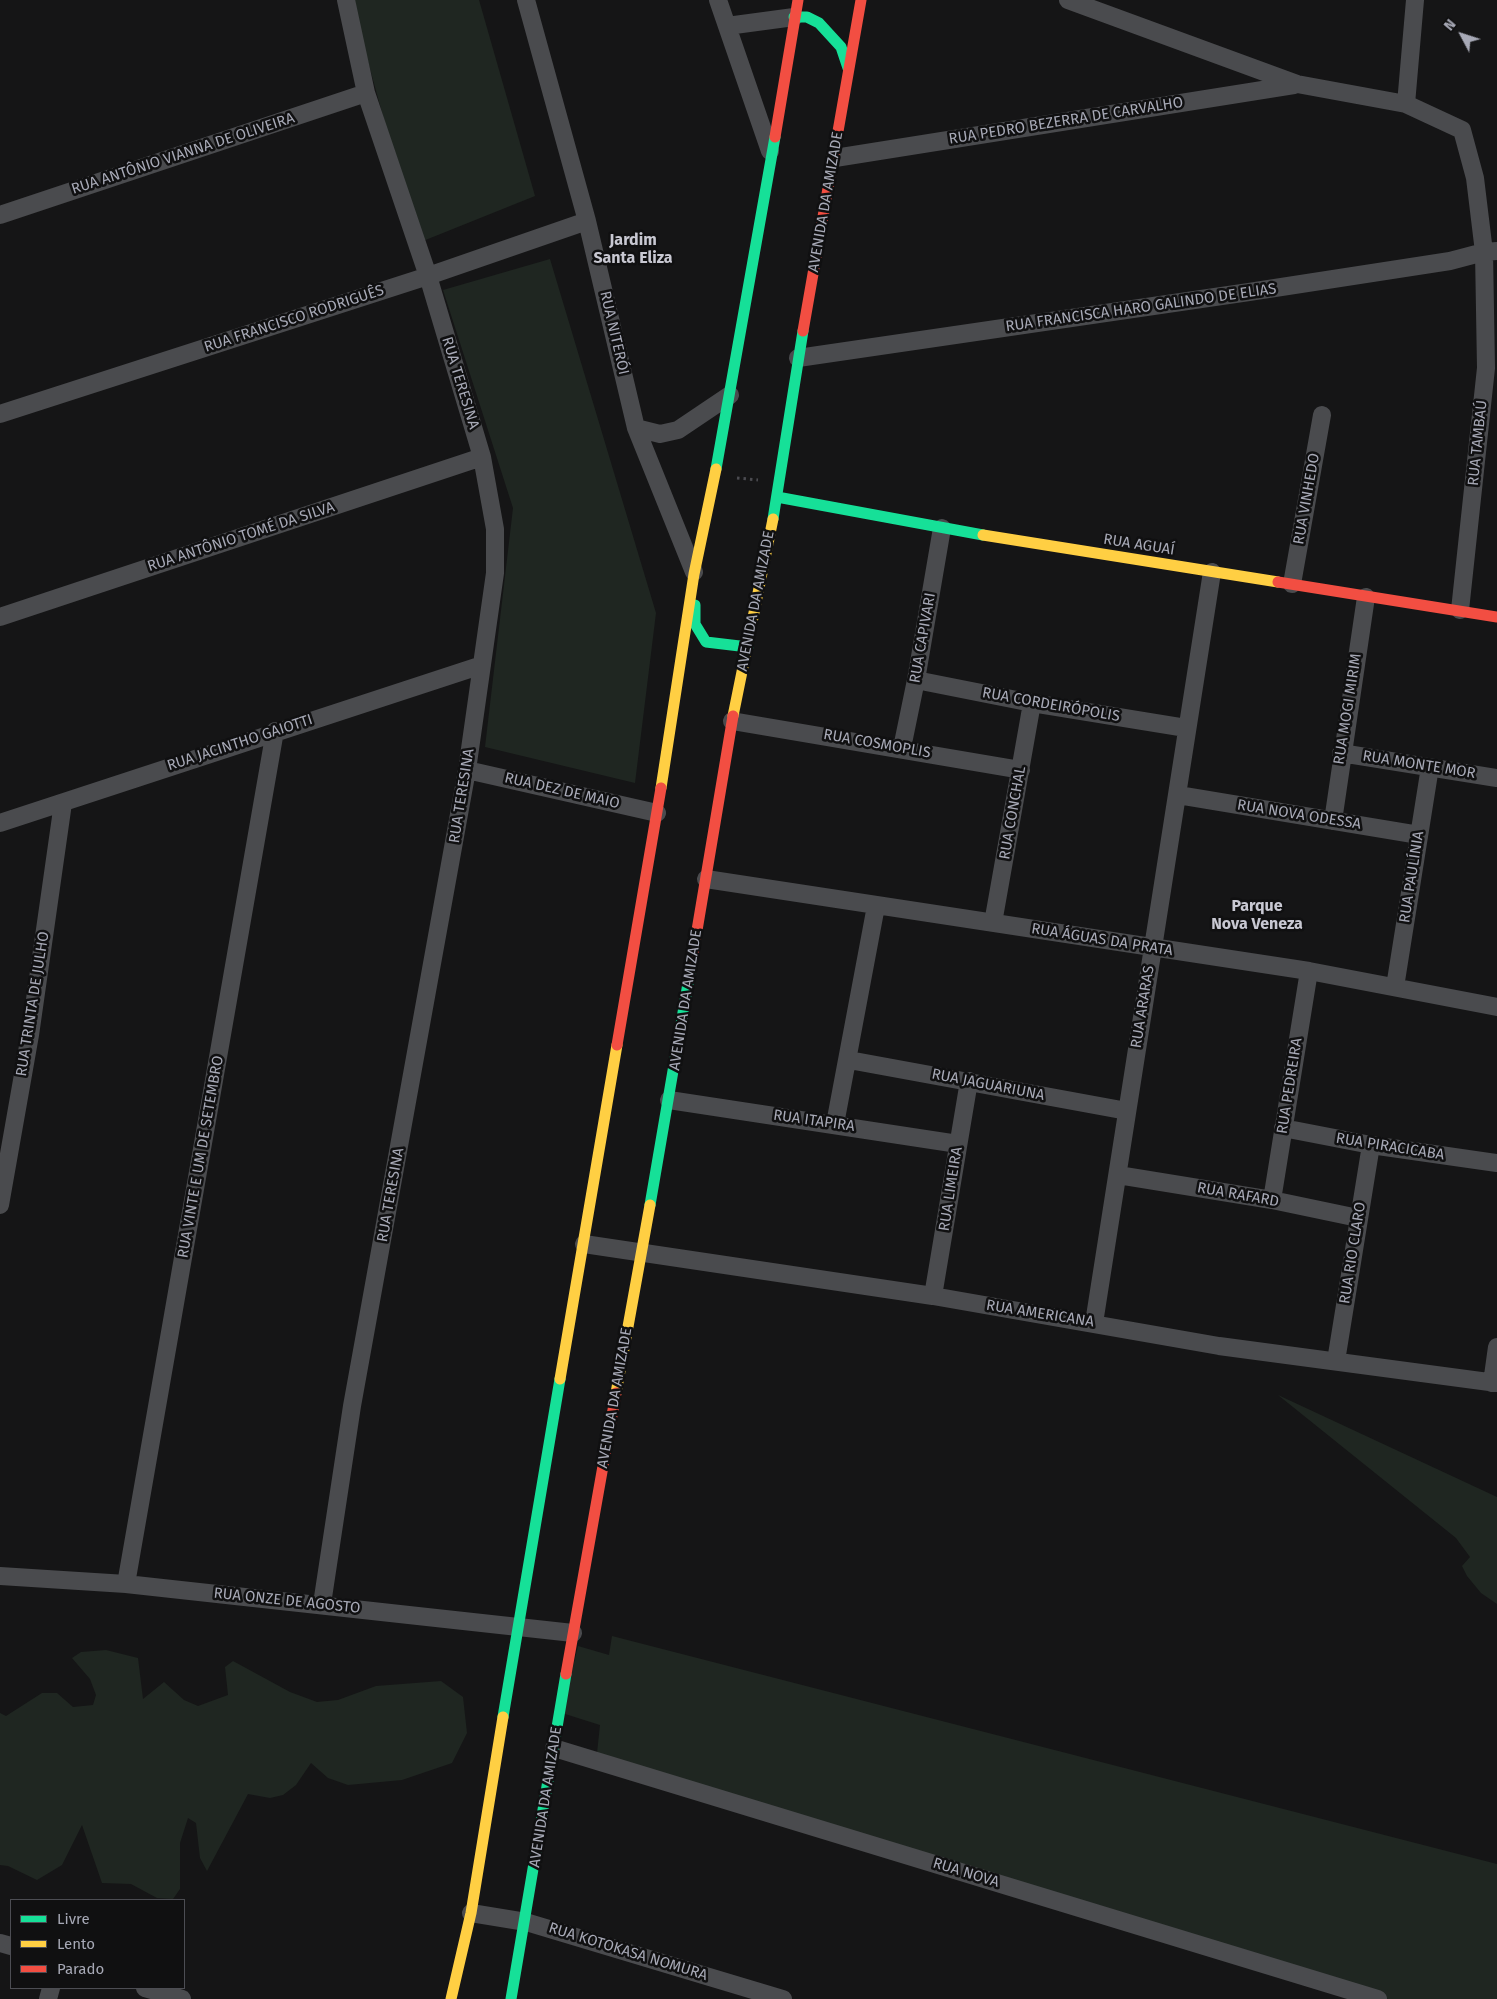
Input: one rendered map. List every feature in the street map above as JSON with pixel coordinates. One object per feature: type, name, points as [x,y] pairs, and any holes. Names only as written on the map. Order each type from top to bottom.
[{"type":"main road","points":[[451,1999],[471,1913],[516,1627],[658,813],[694,574],[716,476],[798,0]]},
{"type":"main road","name":"AVENIDA DA AMIZADE","points":[[511,1999],[526,1922],[573,1633],[669,1100],[732,720],[780,482],[798,358],[836,158],[848,68],[861,0]]},
{"type":"main road","points":[[794,17],[806,17],[819,23],[841,46],[848,68]]},
{"type":"main road","name":"RUA AGUAÍ","points":[[777,498],[942,528],[1497,617]]},
{"type":"main road","points":[[694,574],[695,624],[700,636],[706,642],[748,647]]},
{"type":"street","name":"RUA TERESINA","points":[[322,1604],[352,1406],[467,770],[495,573],[496,529],[482,457],[428,276],[366,94],[346,0]]},
{"type":"street","name":"RUA NITERÓI","points":[[526,0],[587,221],[636,428],[694,574]]},
{"type":"street","points":[[718,0],[772,156]]},
{"type":"street","points":[[1068,0],[1297,84]]},
{"type":"street","points":[[1406,104],[1415,0]]},
{"type":"street","points":[[727,26],[794,17]]},
{"type":"street","name":"RUA TAMBAÚ","points":[[1297,84],[1406,104],[1462,130],[1475,178],[1490,251],[1486,368],[1460,610]]},
{"type":"street","name":"RUA PEDRO BEZERRA DE CARVALHO","points":[[836,158],[1297,84]]},
{"type":"street","name":"RUA ANTÔNIO VIANNA DE OLIVEIRA","points":[[0,215],[366,94]]},
{"type":"street","name":"RUA FRANCISCO RODRIGUÊS","points":[[0,414],[428,276],[587,221]]},
{"type":"street","name":"RUA FRANCISCA HARO GALINDO DE ELIAS","points":[[798,358],[1431,264],[1490,251]]},
{"type":"street","points":[[636,428],[660,434],[678,430],[730,395]]},
{"type":"street","name":"RUA VINHEDO","points":[[1292,584],[1322,415]]},
{"type":"street","name":"RUA ANTÔNIO TOMÉ DA SILVA","points":[[0,617],[482,457]]},
{"type":"street","name":"RUA CAPIVARI","points":[[902,748],[916,680],[942,528]]},
{"type":"street","name":"RUA ARARAS","points":[[1094,1323],[1212,572]]},
{"type":"street","name":"RUA MOGI MIRIM","points":[[1332,821],[1366,596]]},
{"type":"street","name":"RUA JACINTHO GAIOTTI","points":[[0,823],[275,731],[482,665]]},
{"type":"street","name":"RUA CORDEIRÓPOLIS","points":[[916,680],[1186,728]]},
{"type":"street","name":"RUA CONCHAL","points":[[993,923],[1032,702]]},
{"type":"street","name":"RUA COSMOPLIS","points":[[732,720],[1021,770]]},
{"type":"street","name":"RUA VINTE E UM DE SETEMBRO","points":[[126,1584],[275,731]]},
{"type":"street","name":"RUA MONTE MOR","points":[[1341,753],[1497,778]]},
{"type":"street","name":"RUA PAULÍNIA","points":[[1394,987],[1430,768]]},
{"type":"street","name":"RUA DEZ DE MAIO","points":[[467,770],[658,813]]},
{"type":"street","name":"RUA NOVA ODESSA","points":[[1178,795],[1419,836]]},
{"type":"street","name":"RUA TRINTA DE JULHO","points":[[0,1205],[30,1035],[63,803]]},
{"type":"street","name":"RUA ÁGUAS DA PRATA","points":[[706,879],[1152,949],[1309,971],[1497,1007]]},
{"type":"street","points":[[835,1124],[849,1060],[876,906]]},
{"type":"street","name":"RUA PEDREIRA","points":[[1272,1200],[1309,971]]},
{"type":"street","name":"RUA JAGUARIUNA","points":[[849,1060],[1127,1111]]},
{"type":"street","name":"RUA LIMEIRA","points":[[933,1296],[969,1081]]},
{"type":"street","name":"RUA ITAPIRA","points":[[669,1100],[958,1144]]},
{"type":"street","name":"RUA PIRACICABA","points":[[1283,1128],[1371,1146],[1497,1163]]},
{"type":"street","name":"RUA RIO CLARO","points":[[1336,1361],[1371,1146]]},
{"type":"street","name":"RUA RAFARD","points":[[1118,1175],[1272,1200],[1358,1218]]},
{"type":"street","name":"RUA AMERICANA","points":[[584,1244],[642,1251],[933,1296],[1219,1346],[1494,1383]]},
{"type":"street","points":[[1494,1383],[1497,1348]]},
{"type":"street","name":"RUA ONZE DE AGOSTO","points":[[0,1576],[126,1584],[573,1633]]},
{"type":"street","name":"RUA NOVA","points":[[554,1748],[1378,1999]]},
{"type":"street","name":"RUA KOTOKASA NOMURA","points":[[471,1913],[526,1922],[783,1999]]},
{"type":"street","points":[[148,1989],[182,1999]]},
{"type":"path","points":[[716,476],[780,482]]},
{"type":"shaded area","points":[[351,0],[479,0],[535,196],[418,243]]},
{"type":"shaded area","points":[[550,259],[656,613],[635,783],[485,747],[513,508],[443,290]]},
{"type":"shaded area","points":[[1278,1395],[1497,1497],[1497,1604],[1481,1593],[1467,1576],[1462,1566],[1470,1557],[1456,1538]]},
{"type":"shaded area","points":[[612,1636],[1497,1864],[1497,1999],[1388,1999],[597,1753],[600,1725],[562,1713],[578,1646],[609,1655]]},
{"type":"shaded area","points":[[106,1650],[138,1658],[143,1699],[164,1682],[184,1700],[198,1706],[228,1695],[225,1667],[233,1661],[290,1692],[317,1702],[338,1700],[376,1686],[441,1681],[463,1697],[467,1733],[452,1763],[402,1780],[348,1785],[328,1778],[311,1763],[296,1785],[283,1795],[270,1798],[248,1794],[207,1871],[200,1858],[196,1823],[188,1818],[180,1843],[180,1889],[173,1899],[157,1898],[131,1884],[102,1883],[82,1825],[62,1865],[37,1880],[8,1866],[0,1865],[0,1713],[6,1716],[42,1693],[57,1693],[73,1707],[93,1705],[96,1695],[90,1679],[72,1658],[81,1652]]},
{"type":"traffic: fast","points":[[794,17],[807,17],[819,23],[841,47],[848,68]]},
{"type":"traffic: fast","points":[[716,469],[775,137]]},
{"type":"traffic: fast","points":[[773,519],[803,331]]},
{"type":"traffic: fast","points":[[777,497],[983,535]]},
{"type":"traffic: fast","points":[[695,605],[695,624],[706,642],[748,647]]},
{"type":"traffic: fast","points":[[650,1205],[692,960]]},
{"type":"traffic: fast","points":[[503,1717],[560,1379]]},
{"type":"traffic: fast","points":[[511,1999],[566,1674]]},
{"type":"traffic: slow","points":[[661,788],[694,574],[716,469]]},
{"type":"traffic: slow","points":[[733,716],[773,519]]},
{"type":"traffic: slow","points":[[983,535],[1278,582]]},
{"type":"traffic: slow","points":[[560,1379],[617,1045]]},
{"type":"traffic: slow","points":[[616,1393],[650,1205]]},
{"type":"traffic: slow","points":[[451,1999],[471,1913],[503,1717]]},
{"type":"traffic: jam","points":[[775,137],[798,0]]},
{"type":"traffic: jam","points":[[803,331],[861,0]]},
{"type":"traffic: jam","points":[[1278,582],[1497,617]]},
{"type":"traffic: jam","points":[[692,960],[733,716]]},
{"type":"traffic: jam","points":[[617,1045],[661,788]]},
{"type":"traffic: jam","points":[[566,1674],[616,1393]]},
{"type":"district","name":"Jardim Santa Eliza","points":[[633,250]]},
{"type":"district","name":"Parque Nova Veneza","points":[[1257,916]]}]
